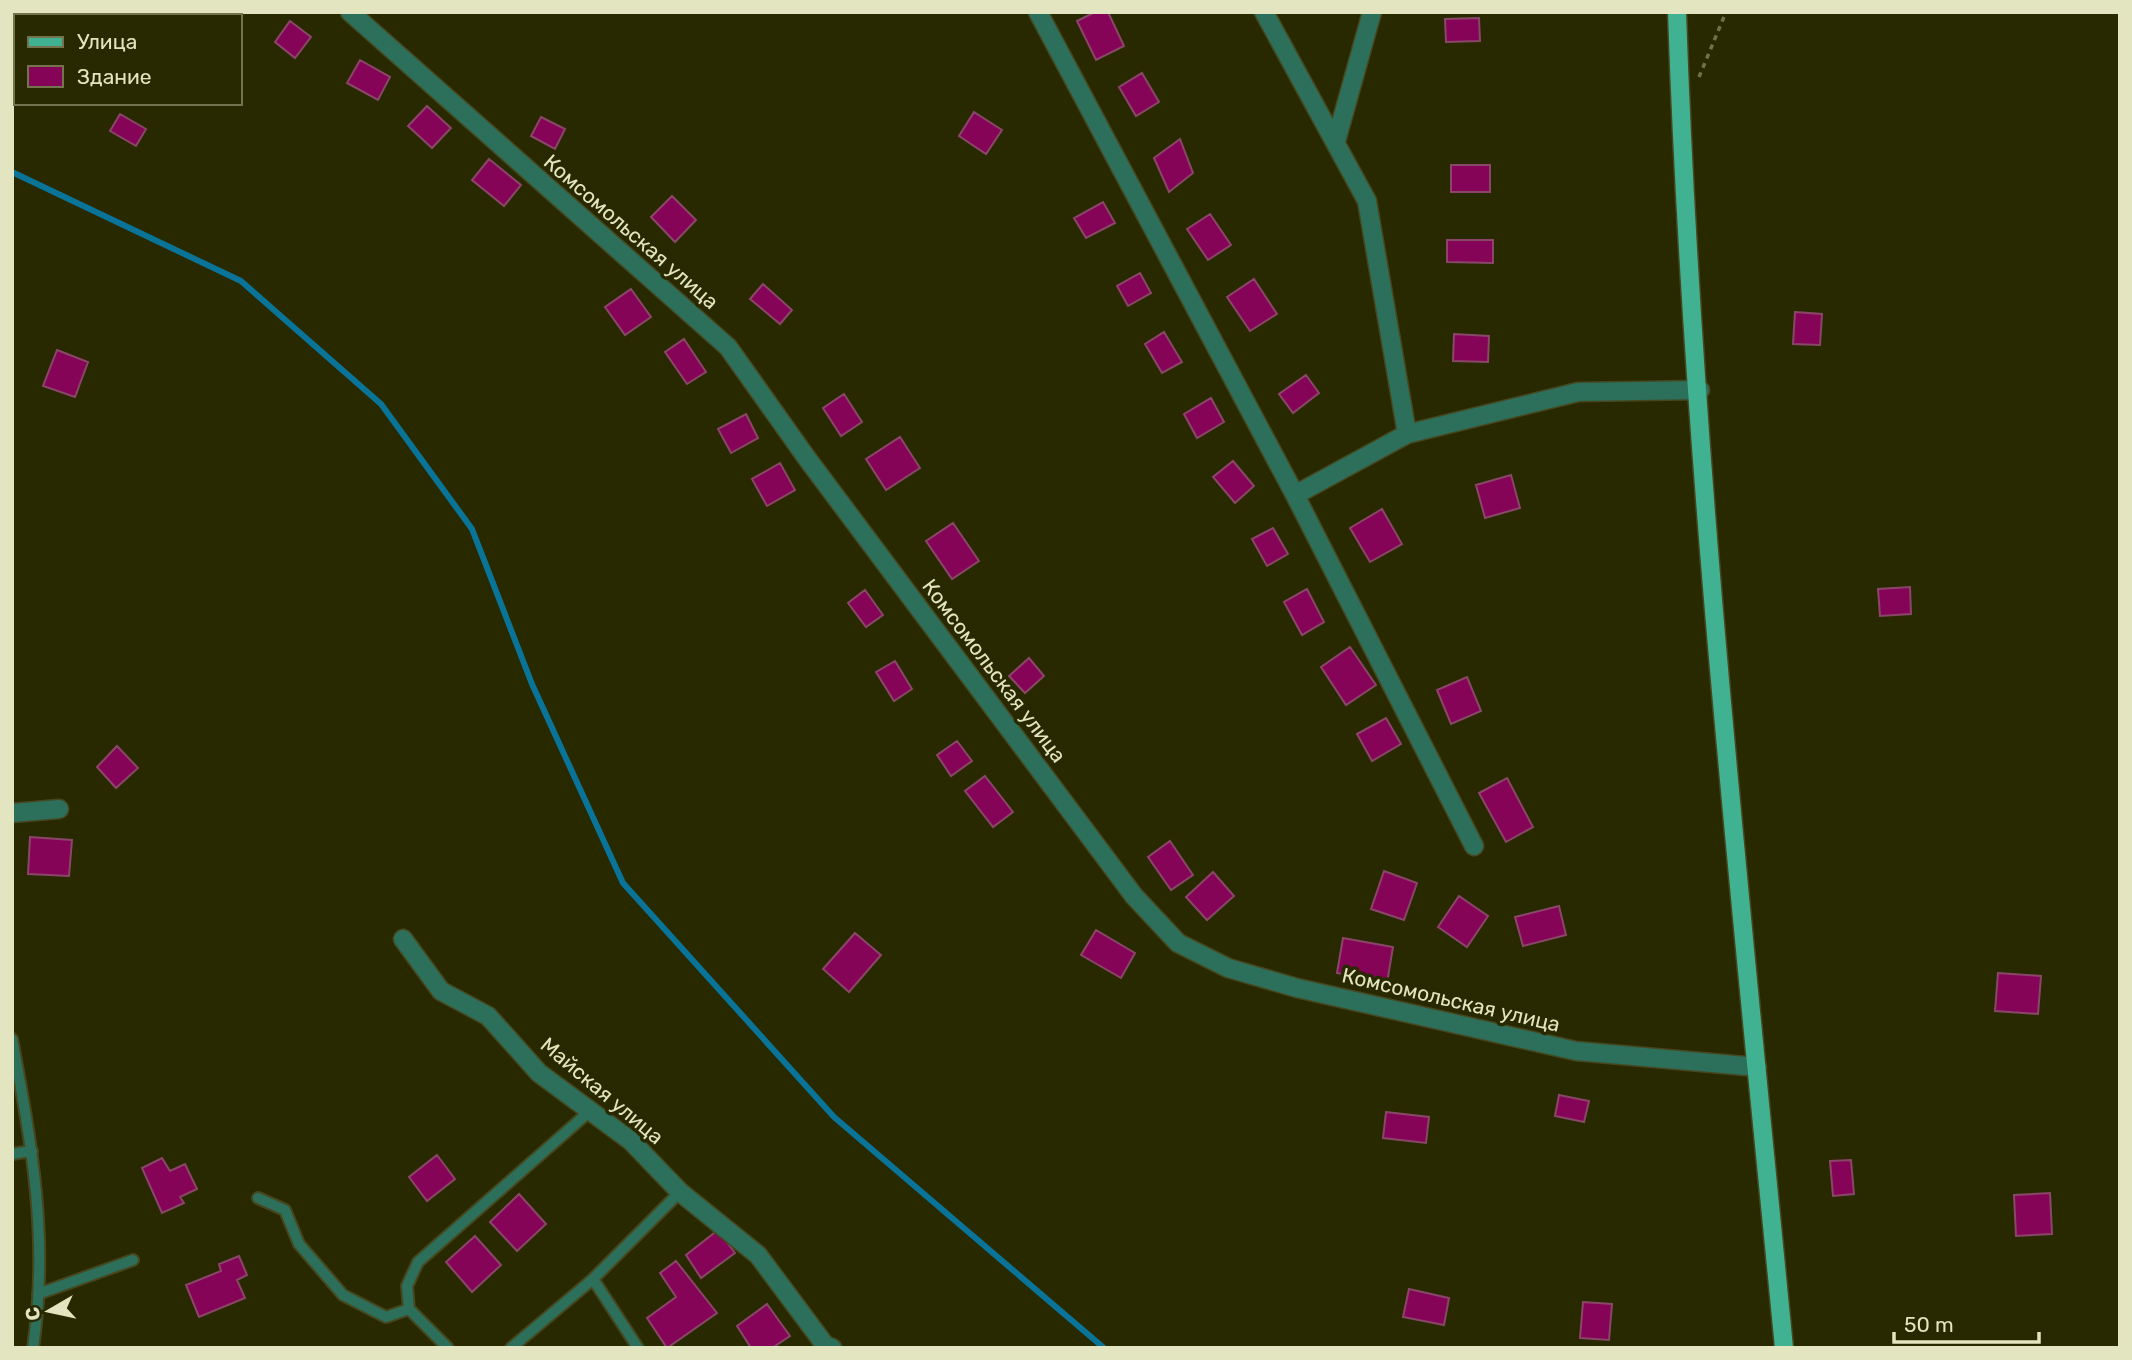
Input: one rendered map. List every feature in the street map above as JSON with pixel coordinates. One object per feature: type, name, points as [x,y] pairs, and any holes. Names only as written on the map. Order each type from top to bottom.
[{"type":"main road","points":[[1677,12],[1681,125],[1723,728],[1784,1348]]},
{"type":"street","name":"Комсомольская улица","points":[[349,12],[728,346],[806,457],[1126,886],[1178,943],[1228,968],[1297,988],[1576,1051],[1757,1067]]},
{"type":"street","points":[[1038,12],[1295,495],[1474,846]]},
{"type":"street","points":[[1264,12],[1367,201],[1407,435]]},
{"type":"street","points":[[1336,141],[1372,12]]},
{"type":"street","points":[[1295,495],[1407,435],[1578,392],[1699,390]]},
{"type":"street","points":[[12,813],[59,809]]},
{"type":"street","name":"Майская улица","points":[[403,939],[441,991],[488,1016],[539,1073],[631,1141],[680,1192],[758,1255],[826,1347]]},
{"type":"lane","points":[[12,1040],[40,1207],[38,1294],[33,1348]]},
{"type":"lane","points":[[448,1348],[409,1309],[407,1286],[418,1262],[590,1111]]},
{"type":"lane","points":[[12,1154],[32,1152]]},
{"type":"lane","points":[[511,1348],[593,1279],[680,1192]]},
{"type":"lane","points":[[258,1198],[285,1210],[299,1244],[343,1295],[386,1317],[409,1309]]},
{"type":"lane","points":[[38,1294],[133,1260]]},
{"type":"lane","points":[[593,1279],[638,1348]]},
{"type":"path","points":[[1695,88],[1726,12]]},
{"type":"building","points":[[1095,12],[1108,12],[1124,46],[1096,60],[1077,21]]},
{"type":"building","points":[[1479,18],[1480,41],[1446,42],[1445,19]]},
{"type":"building","points":[[290,21],[311,37],[295,58],[275,42]]},
{"type":"building","points":[[360,60],[390,77],[378,100],[347,83]]},
{"type":"building","points":[[1142,73],[1159,102],[1136,116],[1119,87]]},
{"type":"building","points":[[427,106],[451,128],[432,148],[408,126]]},
{"type":"building","points":[[974,112],[1002,130],[986,154],[959,136]]},
{"type":"building","points":[[120,114],[146,129],[136,146],[110,131]]},
{"type":"building","points":[[541,117],[565,129],[555,149],[531,136]]},
{"type":"building","points":[[1180,139],[1193,173],[1169,192],[1154,158]]},
{"type":"building","points":[[489,159],[521,185],[504,206],[472,180]]},
{"type":"building","points":[[1451,165],[1490,165],[1490,192],[1451,192]]},
{"type":"building","points":[[672,196],[696,220],[675,242],[651,217]]},
{"type":"building","points":[[1103,202],[1115,223],[1086,238],[1074,218]]},
{"type":"building","points":[[1210,214],[1231,245],[1208,260],[1187,229]]},
{"type":"building","points":[[1447,240],[1493,240],[1493,263],[1447,262]]},
{"type":"building","points":[[1140,273],[1151,293],[1128,306],[1117,286]]},
{"type":"building","points":[[1254,279],[1277,314],[1250,331],[1227,297]]},
{"type":"building","points":[[763,284],[792,310],[780,324],[750,299]]},
{"type":"building","points":[[631,289],[651,317],[625,335],[605,307]]},
{"type":"building","points":[[1795,312],[1822,314],[1820,345],[1793,344]]},
{"type":"building","points":[[1164,332],[1182,362],[1162,373],[1145,344]]},
{"type":"building","points":[[1454,334],[1489,336],[1488,362],[1453,361]]},
{"type":"building","points":[[684,339],[706,372],[687,384],[665,352]]},
{"type":"building","points":[[57,350],[88,362],[75,397],[43,386]]},
{"type":"building","points":[[1306,375],[1319,393],[1293,413],[1279,394]]},
{"type":"building","points":[[844,394],[862,422],[841,436],[823,408]]},
{"type":"building","points":[[1211,398],[1224,422],[1197,438],[1184,414]]},
{"type":"building","points":[[746,414],[758,438],[731,453],[718,429]]},
{"type":"building","points":[[900,437],[920,468],[886,490],[866,459]]},
{"type":"building","points":[[1233,461],[1254,486],[1235,503],[1213,477]]},
{"type":"building","points":[[780,463],[795,490],[767,506],[752,479]]},
{"type":"building","points":[[1511,475],[1520,508],[1485,518],[1476,485]]},
{"type":"building","points":[[1382,509],[1402,544],[1370,562],[1350,528]]},
{"type":"building","points":[[953,523],[979,561],[952,579],[926,541]]},
{"type":"building","points":[[1273,528],[1288,554],[1267,566],[1252,539]]},
{"type":"building","points":[[1910,587],[1911,614],[1880,616],[1878,589]]},
{"type":"building","points":[[1307,589],[1324,622],[1302,635],[1284,602]]},
{"type":"building","points":[[865,590],[883,615],[866,627],[848,603]]},
{"type":"building","points":[[1350,647],[1376,685],[1346,705],[1321,667]]},
{"type":"building","points":[[1029,658],[1044,676],[1025,693],[1009,676]]},
{"type":"building","points":[[895,661],[912,689],[894,701],[876,672]]},
{"type":"building","points":[[1467,677],[1481,711],[1451,724],[1437,690]]},
{"type":"building","points":[[1386,718],[1401,744],[1372,761],[1357,734]]},
{"type":"building","points":[[957,741],[972,761],[951,776],[937,755]]},
{"type":"building","points":[[117,746],[138,768],[116,788],[97,767]]},
{"type":"building","points":[[985,776],[1013,812],[993,827],[965,791]]},
{"type":"building","points":[[1507,778],[1533,827],[1506,842],[1479,793]]},
{"type":"building","points":[[30,837],[72,840],[69,876],[28,874]]},
{"type":"building","points":[[1170,841],[1193,875],[1171,890],[1148,857]]},
{"type":"building","points":[[1384,871],[1417,883],[1404,920],[1371,909]]},
{"type":"building","points":[[1213,872],[1234,896],[1207,920],[1186,897]]},
{"type":"building","points":[[1459,896],[1488,916],[1467,947],[1438,927]]},
{"type":"building","points":[[1559,906],[1566,935],[1523,946],[1515,917]]},
{"type":"building","points":[[1096,930],[1135,953],[1121,978],[1081,955]]},
{"type":"building","points":[[855,933],[881,955],[849,992],[823,969]]},
{"type":"building","points":[[1343,938],[1393,947],[1387,983],[1337,973]]},
{"type":"building","points":[[1998,973],[2041,976],[2038,1014],[1995,1011]]},
{"type":"building","points":[[1559,1095],[1589,1101],[1584,1122],[1555,1116]]},
{"type":"building","points":[[1386,1112],[1429,1117],[1426,1143],[1383,1138]]},
{"type":"building","points":[[437,1155],[455,1179],[427,1201],[409,1177]]},
{"type":"building","points":[[162,1158],[170,1171],[185,1164],[197,1189],[180,1197],[184,1203],[162,1213],[142,1168]]},
{"type":"building","points":[[1851,1160],[1854,1194],[1833,1196],[1830,1161]]},
{"type":"building","points":[[2050,1193],[2052,1234],[2016,1236],[2014,1195]]},
{"type":"building","points":[[519,1194],[546,1224],[517,1251],[490,1222]]},
{"type":"building","points":[[718,1230],[735,1253],[701,1278],[686,1255]]},
{"type":"building","points":[[475,1236],[501,1265],[472,1292],[446,1262]]},
{"type":"building","points":[[239,1256],[247,1275],[237,1280],[245,1298],[199,1317],[186,1285],[221,1271],[219,1264]]},
{"type":"building","points":[[676,1261],[717,1313],[667,1348],[647,1318],[676,1297],[660,1273]]},
{"type":"building","points":[[1409,1289],[1449,1298],[1444,1325],[1403,1317]]},
{"type":"building","points":[[1583,1302],[1612,1304],[1609,1340],[1580,1338]]},
{"type":"building","points":[[767,1304],[790,1336],[772,1348],[751,1348],[737,1326]]},
{"type":"waterway","points":[[12,172],[241,281],[381,404],[472,529],[532,684],[623,883],[834,1117],[1104,1348]]}]
